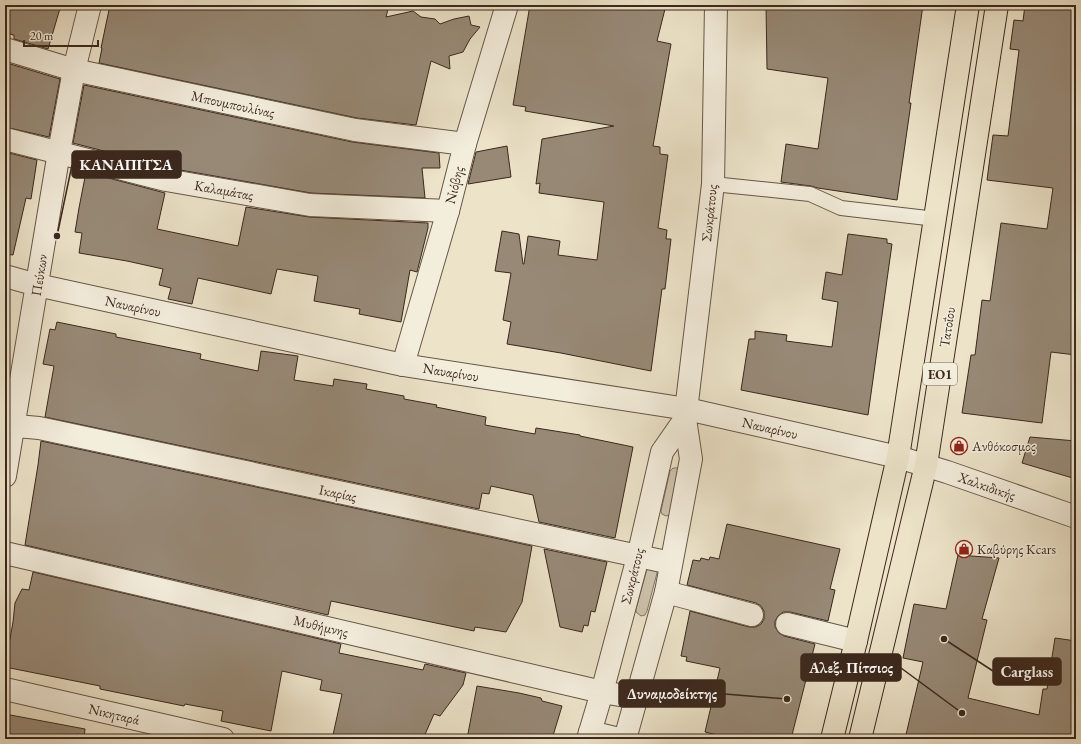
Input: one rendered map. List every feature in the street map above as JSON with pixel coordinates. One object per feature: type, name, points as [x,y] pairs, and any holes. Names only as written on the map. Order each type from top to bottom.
[{"type":"main road","name":"Τατοΐου","points":[[832,739],[898,457],[968,5]]},
{"type":"main road","name":"Τατοΐου","points":[[860,739],[926,465],[997,5]]},
{"type":"street","name":"Πεύκων","points":[[5,476],[9,425],[37,285],[74,70],[90,5]]},
{"type":"street","name":"Νιόβης","points":[[403,364],[448,211],[465,144],[507,5]]},
{"type":"street","name":"Σωκράτους","points":[[625,739],[666,592],[690,458],[686,414],[713,184],[716,5]]},
{"type":"street","name":"Μπουμπουλίνας","points":[[5,49],[74,70],[356,130],[465,144]]},
{"type":"street","name":"Καλαμάτας","points":[[5,139],[166,180],[310,205],[448,211]]},
{"type":"street","name":"Ναυαρίνου","points":[[5,276],[37,285],[403,364],[686,414],[898,457]]},
{"type":"street","name":"Σωκράτους","points":[[589,736],[638,557],[662,452],[686,414]]},
{"type":"street","name":"Ικαρίας","points":[[9,425],[40,428],[671,563]]},
{"type":"street","name":"Χαλκιδικής","points":[[898,457],[926,465],[1076,517]]},
{"type":"street","name":"Μυθήμνης","points":[[5,553],[602,692],[637,698]]},
{"type":"street","points":[[666,592],[752,615]]},
{"type":"street","points":[[787,624],[856,641]]},
{"type":"street","name":"Νικηταρά","points":[[5,688],[223,739]]},
{"type":"street","points":[[589,736],[619,739]]},
{"type":"lane","points":[[713,184],[810,194],[841,208],[936,219]]},
{"type":"shaded area","points":[[673,468],[678,468],[680,471],[670,515],[666,516],[662,514],[661,511],[670,471]]},
{"type":"shaded area","points":[[647,569],[656,569],[657,573],[647,611],[645,615],[641,616],[636,612],[636,609]]},
{"type":"building","points":[[5,5],[61,5],[48,49],[14,39],[14,35],[5,31]]},
{"type":"building","points":[[110,5],[389,5],[386,17],[413,11],[421,17],[435,19],[440,24],[469,16],[471,25],[480,27],[470,39],[463,52],[449,56],[450,69],[431,61],[416,125],[357,118],[99,63]]},
{"type":"building","points":[[530,5],[666,5],[657,41],[671,44],[653,146],[660,147],[660,154],[668,155],[658,228],[667,230],[666,239],[671,239],[665,289],[662,289],[651,371],[507,344],[511,322],[503,320],[511,273],[495,271],[502,231],[519,234],[523,264],[528,236],[560,241],[558,255],[597,260],[604,202],[539,193],[540,183],[536,184],[542,139],[614,126],[525,111],[526,107],[513,105]]},
{"type":"building","points":[[766,5],[923,5],[897,200],[781,182],[786,144],[818,149],[828,78],[767,69]]},
{"type":"building","points":[[1025,5],[1076,5],[1076,355],[1051,352],[1042,423],[962,413],[971,355],[975,355],[982,300],[990,301],[1001,223],[1047,229],[1053,188],[987,180],[993,135],[1008,136],[1019,50],[1010,49],[1014,20],[1023,21]]},
{"type":"building","points":[[7,63],[60,79],[49,137],[5,127],[5,71]]},
{"type":"building","points":[[84,85],[352,142],[439,153],[440,168],[422,168],[425,198],[311,193],[169,168],[73,143]]},
{"type":"building","points":[[507,146],[511,177],[468,184],[476,152]]},
{"type":"building","points":[[5,152],[37,160],[31,199],[26,198],[13,255],[5,254]]},
{"type":"building","points":[[86,172],[165,193],[157,229],[238,246],[246,207],[309,217],[428,223],[417,272],[410,270],[401,322],[359,314],[360,309],[314,301],[318,276],[277,269],[271,294],[198,278],[192,304],[168,299],[171,288],[159,285],[163,269],[79,253],[82,233],[75,232]]},
{"type":"building","points":[[848,234],[887,239],[887,243],[892,244],[868,415],[741,390],[749,339],[755,339],[755,331],[787,335],[786,341],[832,347],[838,302],[822,299],[826,272],[842,275]]},
{"type":"building","points":[[57,322],[116,334],[116,337],[201,354],[200,359],[258,371],[261,351],[298,356],[294,380],[333,386],[334,379],[367,384],[366,389],[404,396],[404,399],[437,405],[436,407],[486,417],[485,425],[535,434],[536,428],[580,435],[633,447],[615,538],[539,522],[533,495],[491,486],[489,494],[482,493],[479,509],[45,417],[54,366],[43,364],[50,329],[55,330]]},
{"type":"building","points":[[1030,437],[1076,441],[1076,479],[1022,463]]},
{"type":"building","points":[[41,441],[532,546],[522,602],[506,632],[475,627],[474,631],[331,601],[328,615],[25,545]]},
{"type":"building","points":[[727,524],[840,549],[830,589],[835,590],[828,621],[790,612],[783,612],[775,621],[775,627],[779,633],[784,636],[815,644],[791,739],[733,739],[705,732],[720,668],[686,661],[687,657],[681,656],[690,611],[749,627],[756,627],[761,624],[764,619],[764,611],[761,606],[756,603],[687,585],[693,560],[700,561],[701,558],[709,560],[710,557],[719,559]]},
{"type":"building","points":[[544,549],[607,562],[595,612],[591,611],[588,626],[584,625],[582,632],[560,627]]},
{"type":"building","points":[[958,555],[999,558],[982,619],[987,620],[968,698],[1039,715],[1043,689],[1047,689],[1055,638],[1076,641],[1076,739],[905,739],[923,662],[903,658],[914,604],[946,609]]},
{"type":"building","points":[[33,572],[341,644],[339,653],[423,670],[425,664],[466,673],[463,685],[440,716],[434,714],[423,739],[351,739],[333,735],[342,694],[320,690],[322,680],[282,671],[271,731],[221,721],[223,711],[185,704],[184,706],[100,689],[100,686],[5,667],[15,603],[22,589],[29,590]]},
{"type":"building","points":[[477,686],[541,698],[542,701],[562,706],[552,739],[467,739]]},
{"type":"building","points":[[5,714],[85,729],[84,739],[5,739]]},
{"type":"place","name":"ΚΑΝΑΠΙΤΣΑ","points":[[57,236]]},
{"type":"place","name":"Ανθόκοσμος","points":[[959,446]]},
{"type":"place","name":"Καβύρης Kcars","points":[[964,549]]},
{"type":"place","name":"Carglass","points":[[944,639]]},
{"type":"place","name":"Δυναμοδείκτης","points":[[787,699]]},
{"type":"place","name":"Αλεξ. Πίτσιος","points":[[962,713]]}]
